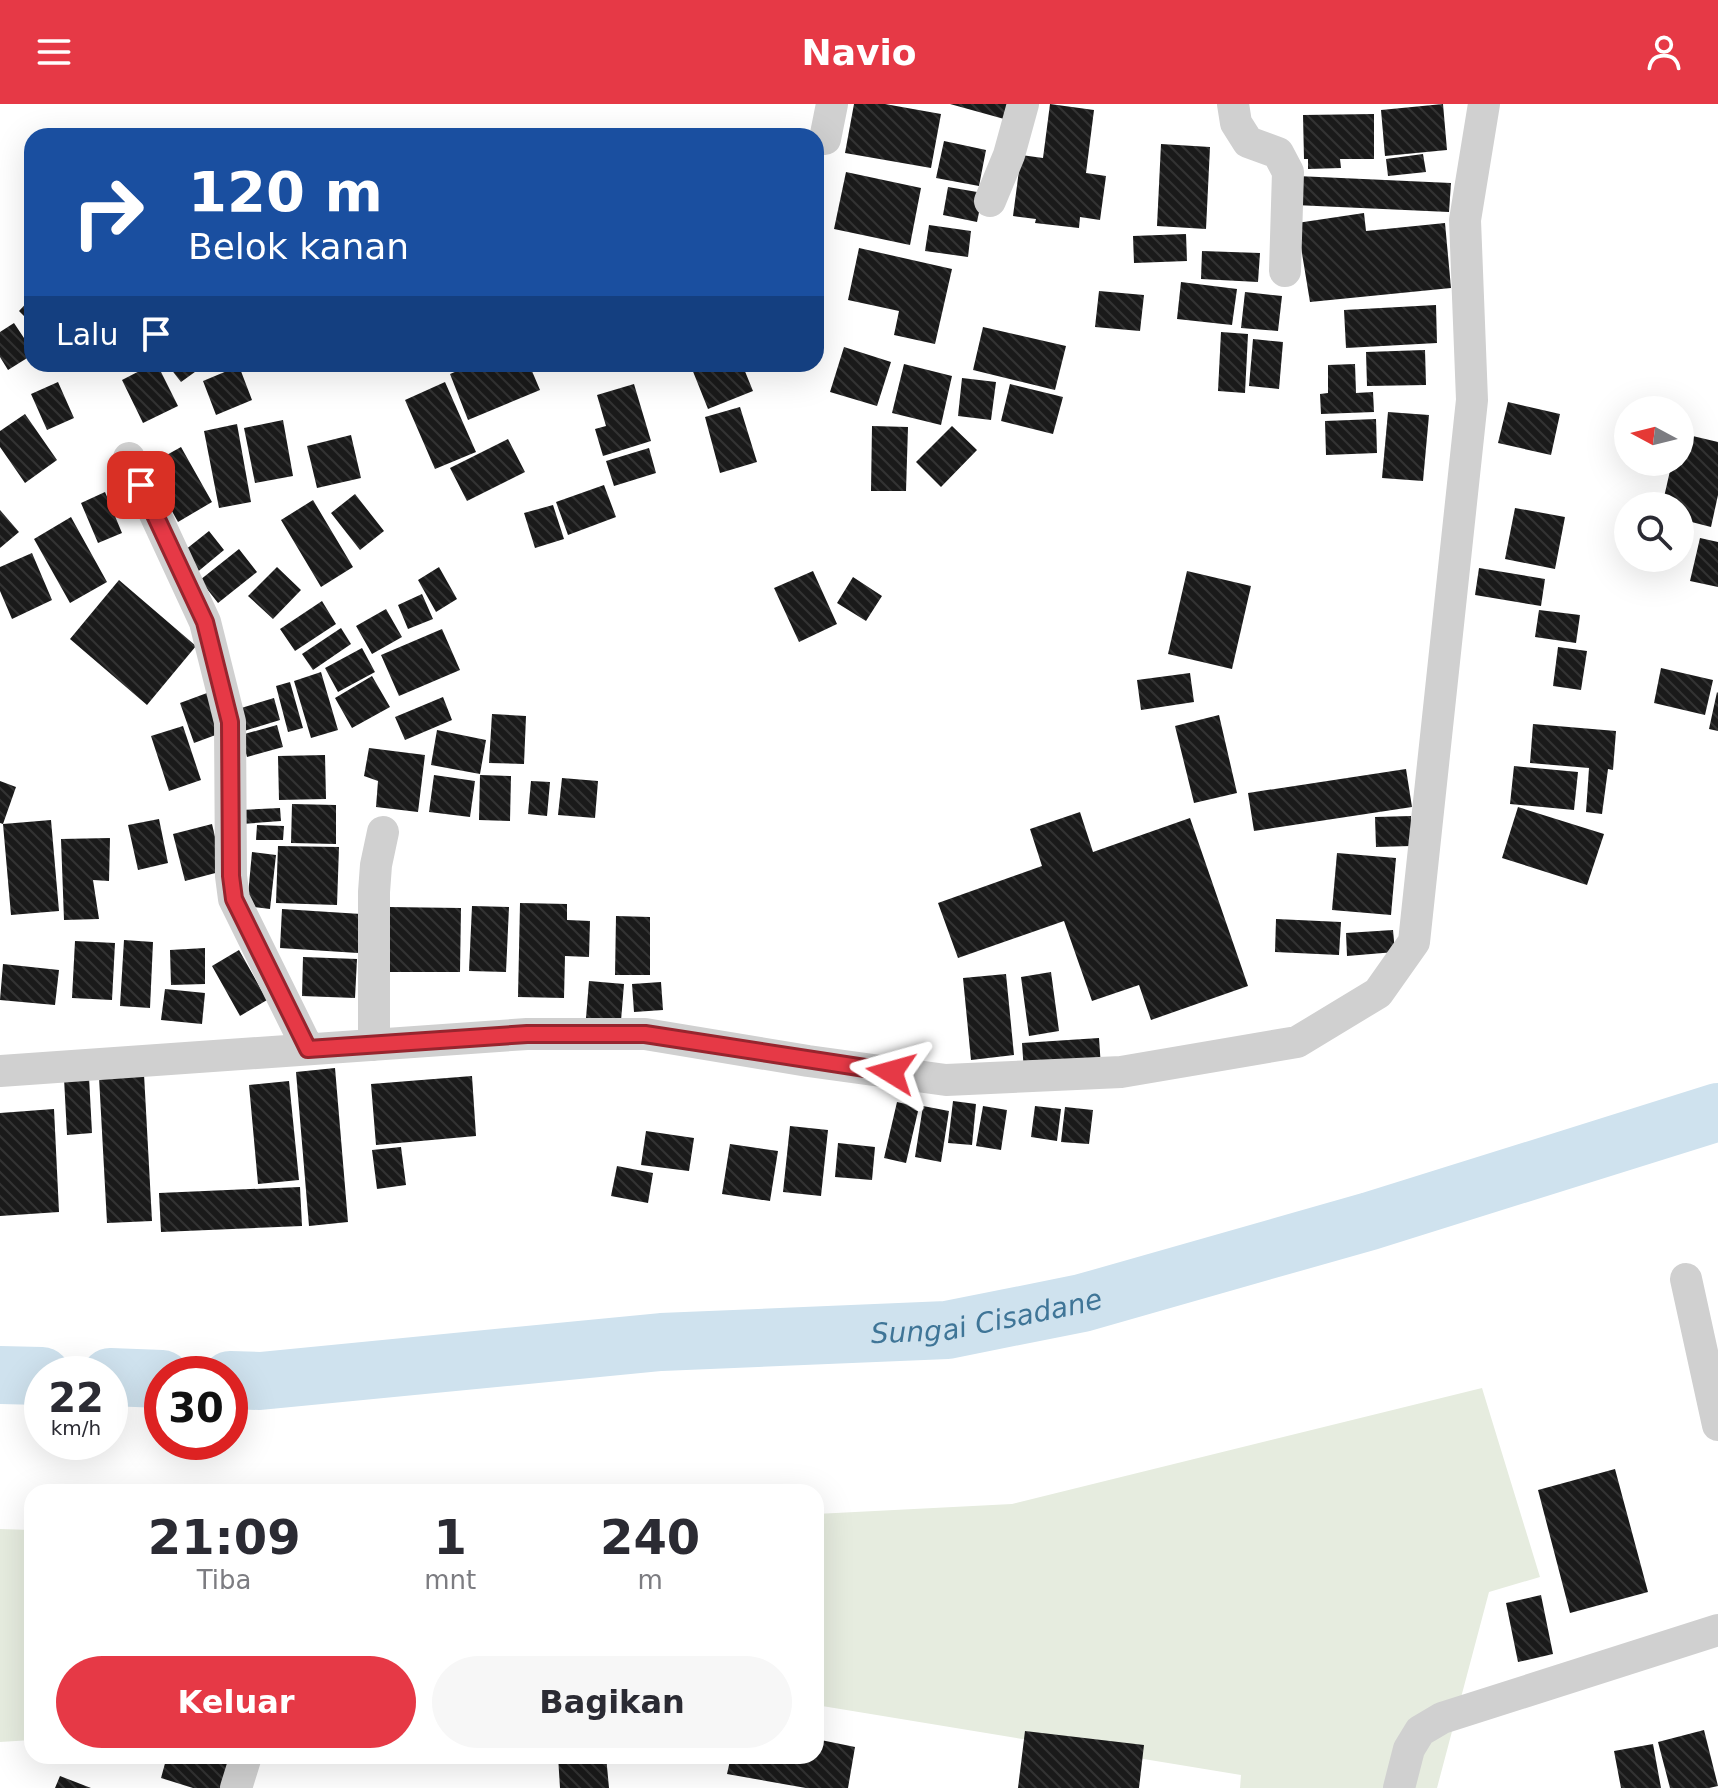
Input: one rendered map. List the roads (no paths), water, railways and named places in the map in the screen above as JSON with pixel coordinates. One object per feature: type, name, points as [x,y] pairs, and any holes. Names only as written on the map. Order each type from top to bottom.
[{"type":"street","points":[[825,139],[832,104]]},
{"type":"street","points":[[990,201],[1009,155],[1023,104]]},
{"type":"street","points":[[1233,104],[1236,123],[1248,142],[1278,153],[1288,172],[1285,271]]},
{"type":"street","points":[[0,1071],[527,1034],[645,1034],[946,1080],[1121,1072],[1297,1042],[1378,993],[1414,942],[1472,400],[1465,220],[1484,104]]},
{"type":"street","points":[[129,458],[205,622],[230,722],[231,876],[234,899],[308,1049]]},
{"type":"street","points":[[374,1045],[374,892],[383,832]]},
{"type":"street","points":[[1686,1279],[1718,1425]]},
{"type":"street","points":[[1399,1788],[1409,1749],[1420,1731],[1442,1718],[1718,1630]]},
{"type":"street","points":[[236,1788],[244,1764]]},
{"type":"waterway","name":"Sungai Cisadane","points":[[248,1381],[661,1342],[947,1330],[1082,1303],[1370,1221],[1718,1112]]},
{"type":"waterway","name":"Sungai Cisadane","points":[[0,1375],[24,1376]]},
{"type":"waterway","name":"Sungai Cisadane","points":[[128,1378],[144,1378]]}]
